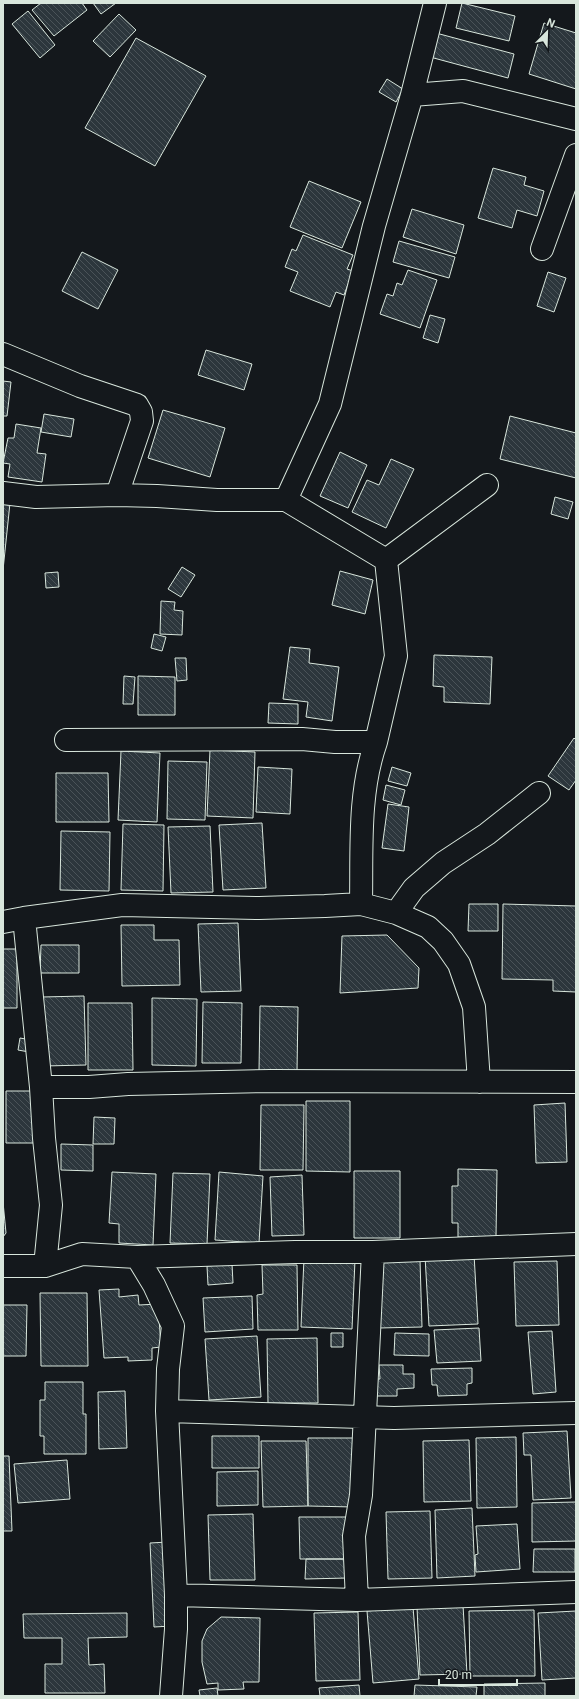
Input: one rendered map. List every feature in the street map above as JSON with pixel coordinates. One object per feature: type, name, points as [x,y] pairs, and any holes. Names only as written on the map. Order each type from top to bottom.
[{"type":"street","points":[[286,500],[330,404],[374,226],[412,96],[435,3]]},
{"type":"street","points":[[412,96],[463,91],[576,120]]},
{"type":"street","points":[[542,249],[576,155]]},
{"type":"street","points":[[3,354],[80,386],[137,405],[141,412],[142,421],[117,496]]},
{"type":"street","points":[[386,560],[487,485]]},
{"type":"street","points":[[3,494],[36,496],[157,496],[217,500],[286,500],[386,560]]},
{"type":"street","points":[[361,904],[363,815],[366,780],[396,656],[386,560]]},
{"type":"street","points":[[66,740],[302,739],[335,742],[376,742]]},
{"type":"street","points":[[396,913],[414,888],[443,863],[487,834],[539,793]]},
{"type":"street","points":[[45,1266],[50,1205],[44,1138],[42,1087],[13,920],[122,905],[259,908],[361,904],[396,913],[428,927],[443,941],[458,964],[474,1007],[480,1082]]},
{"type":"street","points":[[42,1087],[90,1087],[128,1084],[271,1080],[576,1082]]},
{"type":"street","points":[[3,1266],[45,1266],[82,1254],[137,1256],[295,1252],[373,1252],[576,1244]]},
{"type":"street","points":[[357,1600],[354,1536],[361,1495],[373,1252]]},
{"type":"street","points":[[137,1256],[154,1285],[173,1326],[168,1369],[167,1411],[176,1595],[176,1629],[171,1696]]},
{"type":"street","points":[[167,1411],[394,1418],[576,1412]]},
{"type":"street","points":[[176,1595],[357,1600],[576,1592]]},
{"type":"building","points":[[41,3],[82,3],[87,10],[54,36],[32,10]]},
{"type":"building","points":[[93,3],[116,3],[101,14]]},
{"type":"building","points":[[462,3],[515,16],[509,41],[456,28]]},
{"type":"building","points":[[28,11],[55,45],[40,58],[12,24]]},
{"type":"building","points":[[119,14],[136,30],[110,57],[93,41]]},
{"type":"building","points":[[544,23],[576,33],[576,89],[529,74]]},
{"type":"building","points":[[436,33],[514,54],[508,78],[430,57]]},
{"type":"building","points":[[136,38],[206,76],[155,166],[85,128]]},
{"type":"building","points":[[387,79],[403,89],[396,102],[379,92]]},
{"type":"building","points":[[493,168],[526,177],[524,185],[544,191],[537,216],[517,210],[512,228],[478,218]]},
{"type":"building","points":[[309,181],[361,202],[342,248],[290,227]]},
{"type":"building","points":[[412,209],[464,225],[456,254],[403,237]]},
{"type":"building","points":[[303,235],[353,255],[347,269],[353,271],[344,295],[336,292],[330,307],[290,291],[298,272],[285,267],[292,249],[296,251]]},
{"type":"building","points":[[399,241],[455,257],[449,278],[393,262]]},
{"type":"building","points":[[82,252],[118,270],[98,309],[62,291]]},
{"type":"building","points":[[408,270],[437,280],[420,328],[380,314],[387,294],[393,296],[397,283],[402,285]]},
{"type":"building","points":[[548,272],[566,278],[554,312],[537,306]]},
{"type":"building","points":[[430,315],[445,319],[438,343],[423,338]]},
{"type":"building","points":[[206,350],[252,364],[244,390],[198,375]]},
{"type":"building","points":[[3,381],[11,382],[7,416],[3,416]]},
{"type":"building","points":[[163,410],[225,428],[210,477],[148,458]]},
{"type":"building","points":[[44,414],[74,419],[71,437],[41,432]]},
{"type":"building","points":[[510,416],[576,433],[576,478],[500,459]]},
{"type":"building","points":[[16,424],[41,428],[37,453],[46,454],[42,482],[8,477],[10,464],[3,463],[8,438],[14,438]]},
{"type":"building","points":[[340,452],[367,465],[348,508],[320,496]]},
{"type":"building","points":[[391,459],[414,469],[386,528],[352,512],[367,480],[379,485]]},
{"type":"building","points":[[555,497],[573,502],[568,519],[551,514]]},
{"type":"building","points":[[3,502],[10,503],[3,570]]},
{"type":"building","points":[[182,567],[195,575],[181,597],[168,589]]},
{"type":"building","points":[[340,571],[373,580],[365,614],[332,605]]},
{"type":"building","points":[[58,572],[59,587],[46,588],[45,573]]},
{"type":"building","points":[[161,601],[175,602],[174,610],[183,611],[182,635],[160,634]]},
{"type":"building","points":[[154,634],[166,637],[162,651],[151,648]]},
{"type":"building","points":[[290,647],[310,649],[309,663],[339,667],[332,721],[306,717],[308,702],[283,699]]},
{"type":"building","points":[[434,655],[492,657],[490,704],[444,702],[444,687],[433,686]]},
{"type":"building","points":[[175,658],[186,658],[187,680],[177,681]]},
{"type":"building","points":[[124,676],[135,677],[133,704],[123,704]]},
{"type":"building","points":[[138,676],[175,677],[175,715],[138,715]]},
{"type":"building","points":[[269,703],[298,704],[298,724],[268,723]]},
{"type":"building","points":[[574,738],[576,740],[576,780],[569,790],[548,776]]},
{"type":"building","points":[[210,750],[255,752],[253,818],[207,816]]},
{"type":"building","points":[[121,751],[160,753],[157,822],[118,820]]},
{"type":"building","points":[[168,761],[207,762],[205,820],[167,819]]},
{"type":"building","points":[[258,767],[292,769],[290,814],[256,812]]},
{"type":"building","points":[[392,767],[411,773],[407,786],[388,781]]},
{"type":"building","points":[[56,773],[108,773],[109,822],[56,822]]},
{"type":"building","points":[[386,785],[405,790],[401,805],[383,800]]},
{"type":"building","points":[[388,804],[409,807],[404,851],[382,848]]},
{"type":"building","points":[[262,823],[266,888],[223,890],[219,825]]},
{"type":"building","points":[[123,824],[164,825],[163,891],[121,890]]},
{"type":"building","points":[[210,826],[213,892],[171,893],[168,827]]},
{"type":"building","points":[[61,831],[110,832],[109,891],[60,890]]},
{"type":"building","points":[[469,904],[498,904],[498,931],[468,931]]},
{"type":"building","points":[[503,904],[576,906],[576,992],[553,991],[553,980],[502,979]]},
{"type":"building","points":[[238,923],[241,991],[201,992],[198,924]]},
{"type":"building","points":[[121,925],[154,925],[154,940],[179,940],[180,985],[122,986]]},
{"type":"building","points":[[387,935],[419,968],[418,988],[340,993],[342,936]]},
{"type":"building","points":[[41,945],[79,945],[79,973],[40,973]]},
{"type":"building","points":[[3,949],[17,949],[17,1008],[3,1008]]},
{"type":"building","points":[[84,996],[86,1065],[44,1066],[42,997]]},
{"type":"building","points":[[152,998],[197,999],[196,1066],[152,1065]]},
{"type":"building","points":[[203,1002],[242,1003],[241,1063],[202,1063]]},
{"type":"building","points":[[88,1003],[132,1003],[133,1070],[88,1070]]},
{"type":"building","points":[[260,1006],[298,1007],[297,1072],[259,1071]]},
{"type":"building","points":[[20,1038],[31,1040],[29,1052],[18,1050]]},
{"type":"building","points":[[6,1091],[36,1091],[36,1143],[6,1143]]},
{"type":"building","points":[[306,1101],[350,1101],[350,1172],[306,1171]]},
{"type":"building","points":[[565,1103],[567,1162],[536,1163],[534,1105]]},
{"type":"building","points":[[261,1105],[304,1105],[303,1170],[260,1170]]},
{"type":"building","points":[[94,1117],[115,1118],[114,1144],[93,1144]]},
{"type":"building","points":[[61,1144],[93,1145],[93,1171],[61,1170]]},
{"type":"building","points":[[458,1169],[497,1170],[496,1237],[458,1237],[458,1223],[452,1223],[452,1186],[458,1186]]},
{"type":"building","points":[[354,1171],[400,1171],[400,1238],[354,1238]]},
{"type":"building","points":[[112,1172],[156,1174],[153,1245],[119,1243],[119,1224],[109,1223]]},
{"type":"building","points":[[219,1172],[263,1176],[259,1243],[215,1240]]},
{"type":"building","points":[[173,1173],[210,1174],[207,1244],[170,1243]]},
{"type":"building","points":[[302,1175],[304,1235],[272,1236],[270,1177]]},
{"type":"building","points":[[3,1202],[6,1233],[3,1237]]},
{"type":"building","points":[[474,1254],[478,1324],[429,1326],[425,1256]]},
{"type":"building","points":[[304,1258],[355,1260],[352,1329],[301,1327]]},
{"type":"building","points":[[420,1260],[422,1327],[379,1328],[377,1261]]},
{"type":"building","points":[[557,1261],[559,1325],[516,1326],[514,1262]]},
{"type":"building","points":[[232,1264],[233,1283],[208,1285],[207,1266]]},
{"type":"building","points":[[262,1265],[297,1265],[298,1330],[258,1330],[257,1295],[263,1294]]},
{"type":"building","points":[[119,1289],[119,1297],[138,1295],[139,1305],[158,1304],[161,1347],[152,1348],[152,1360],[128,1361],[128,1357],[104,1358],[99,1290]]},
{"type":"building","points":[[40,1293],[87,1293],[88,1366],[41,1366]]},
{"type":"building","points":[[252,1296],[253,1329],[205,1332],[203,1298]]},
{"type":"building","points":[[3,1305],[27,1305],[26,1356],[3,1356]]},
{"type":"building","points":[[479,1328],[481,1361],[437,1363],[434,1330]]},
{"type":"building","points":[[552,1331],[556,1392],[533,1394],[528,1332]]},
{"type":"building","points":[[331,1333],[343,1333],[343,1347],[331,1347]]},
{"type":"building","points":[[395,1333],[429,1334],[429,1356],[394,1355]]},
{"type":"building","points":[[257,1336],[261,1397],[209,1400],[205,1339]]},
{"type":"building","points":[[317,1338],[318,1403],[268,1403],[267,1339]]},
{"type":"building","points":[[379,1365],[403,1365],[403,1374],[414,1374],[414,1388],[397,1389],[397,1396],[374,1396],[374,1379],[380,1379]]},
{"type":"building","points":[[472,1368],[472,1383],[467,1384],[467,1395],[438,1396],[437,1385],[432,1385],[431,1369]]},
{"type":"building","points":[[45,1382],[83,1382],[83,1414],[86,1414],[86,1454],[44,1454],[44,1436],[40,1436],[40,1400],[45,1400]]},
{"type":"building","points":[[125,1391],[127,1448],[99,1449],[98,1392]]},
{"type":"building","points":[[567,1431],[571,1498],[533,1500],[531,1455],[524,1455],[523,1433]]},
{"type":"building","points":[[212,1436],[259,1436],[259,1468],[212,1468]]},
{"type":"building","points":[[516,1437],[517,1507],[477,1508],[476,1438]]},
{"type":"building","points":[[308,1438],[354,1438],[354,1507],[308,1506]]},
{"type":"building","points":[[469,1440],[471,1501],[424,1502],[423,1441]]},
{"type":"building","points":[[261,1441],[306,1441],[308,1506],[263,1507]]},
{"type":"building","points":[[3,1456],[9,1456],[12,1531],[3,1531]]},
{"type":"building","points":[[67,1460],[70,1499],[18,1503],[14,1464]]},
{"type":"building","points":[[258,1471],[258,1505],[217,1506],[217,1472]]},
{"type":"building","points":[[576,1502],[576,1541],[532,1542],[532,1503]]},
{"type":"building","points":[[472,1508],[475,1576],[437,1578],[435,1510]]},
{"type":"building","points":[[430,1511],[432,1578],[388,1579],[386,1512]]},
{"type":"building","points":[[253,1514],[255,1580],[210,1580],[208,1515]]},
{"type":"building","points":[[299,1517],[348,1517],[348,1559],[300,1559]]},
{"type":"building","points":[[517,1524],[520,1569],[476,1572],[475,1555],[478,1554],[476,1526]]},
{"type":"building","points":[[168,1542],[172,1626],[154,1627],[150,1543]]},
{"type":"building","points":[[534,1549],[575,1549],[575,1572],[533,1572]]},
{"type":"building","points":[[306,1559],[348,1559],[348,1578],[305,1579]]},
{"type":"building","points":[[463,1605],[467,1674],[420,1675],[417,1607]]},
{"type":"building","points":[[413,1607],[419,1679],[373,1683],[367,1611]]},
{"type":"building","points":[[534,1610],[535,1676],[470,1676],[469,1611]]},
{"type":"building","points":[[576,1611],[576,1678],[542,1680],[538,1613]]},
{"type":"building","points":[[358,1612],[360,1680],[316,1681],[314,1613]]},
{"type":"building","points":[[127,1613],[127,1637],[88,1638],[89,1665],[104,1664],[105,1693],[45,1693],[45,1664],[62,1664],[62,1638],[24,1638],[23,1614]]},
{"type":"building","points":[[221,1617],[260,1618],[259,1682],[243,1682],[244,1689],[218,1690],[218,1683],[207,1684],[202,1662],[202,1641],[207,1629]]},
{"type":"building","points":[[545,1683],[545,1696],[484,1696],[484,1684]]},
{"type":"building","points":[[359,1685],[360,1696],[320,1696],[319,1688]]},
{"type":"building","points":[[415,1685],[477,1687],[476,1696],[414,1696]]},
{"type":"building","points":[[217,1688],[218,1696],[200,1696],[199,1690]]}]
